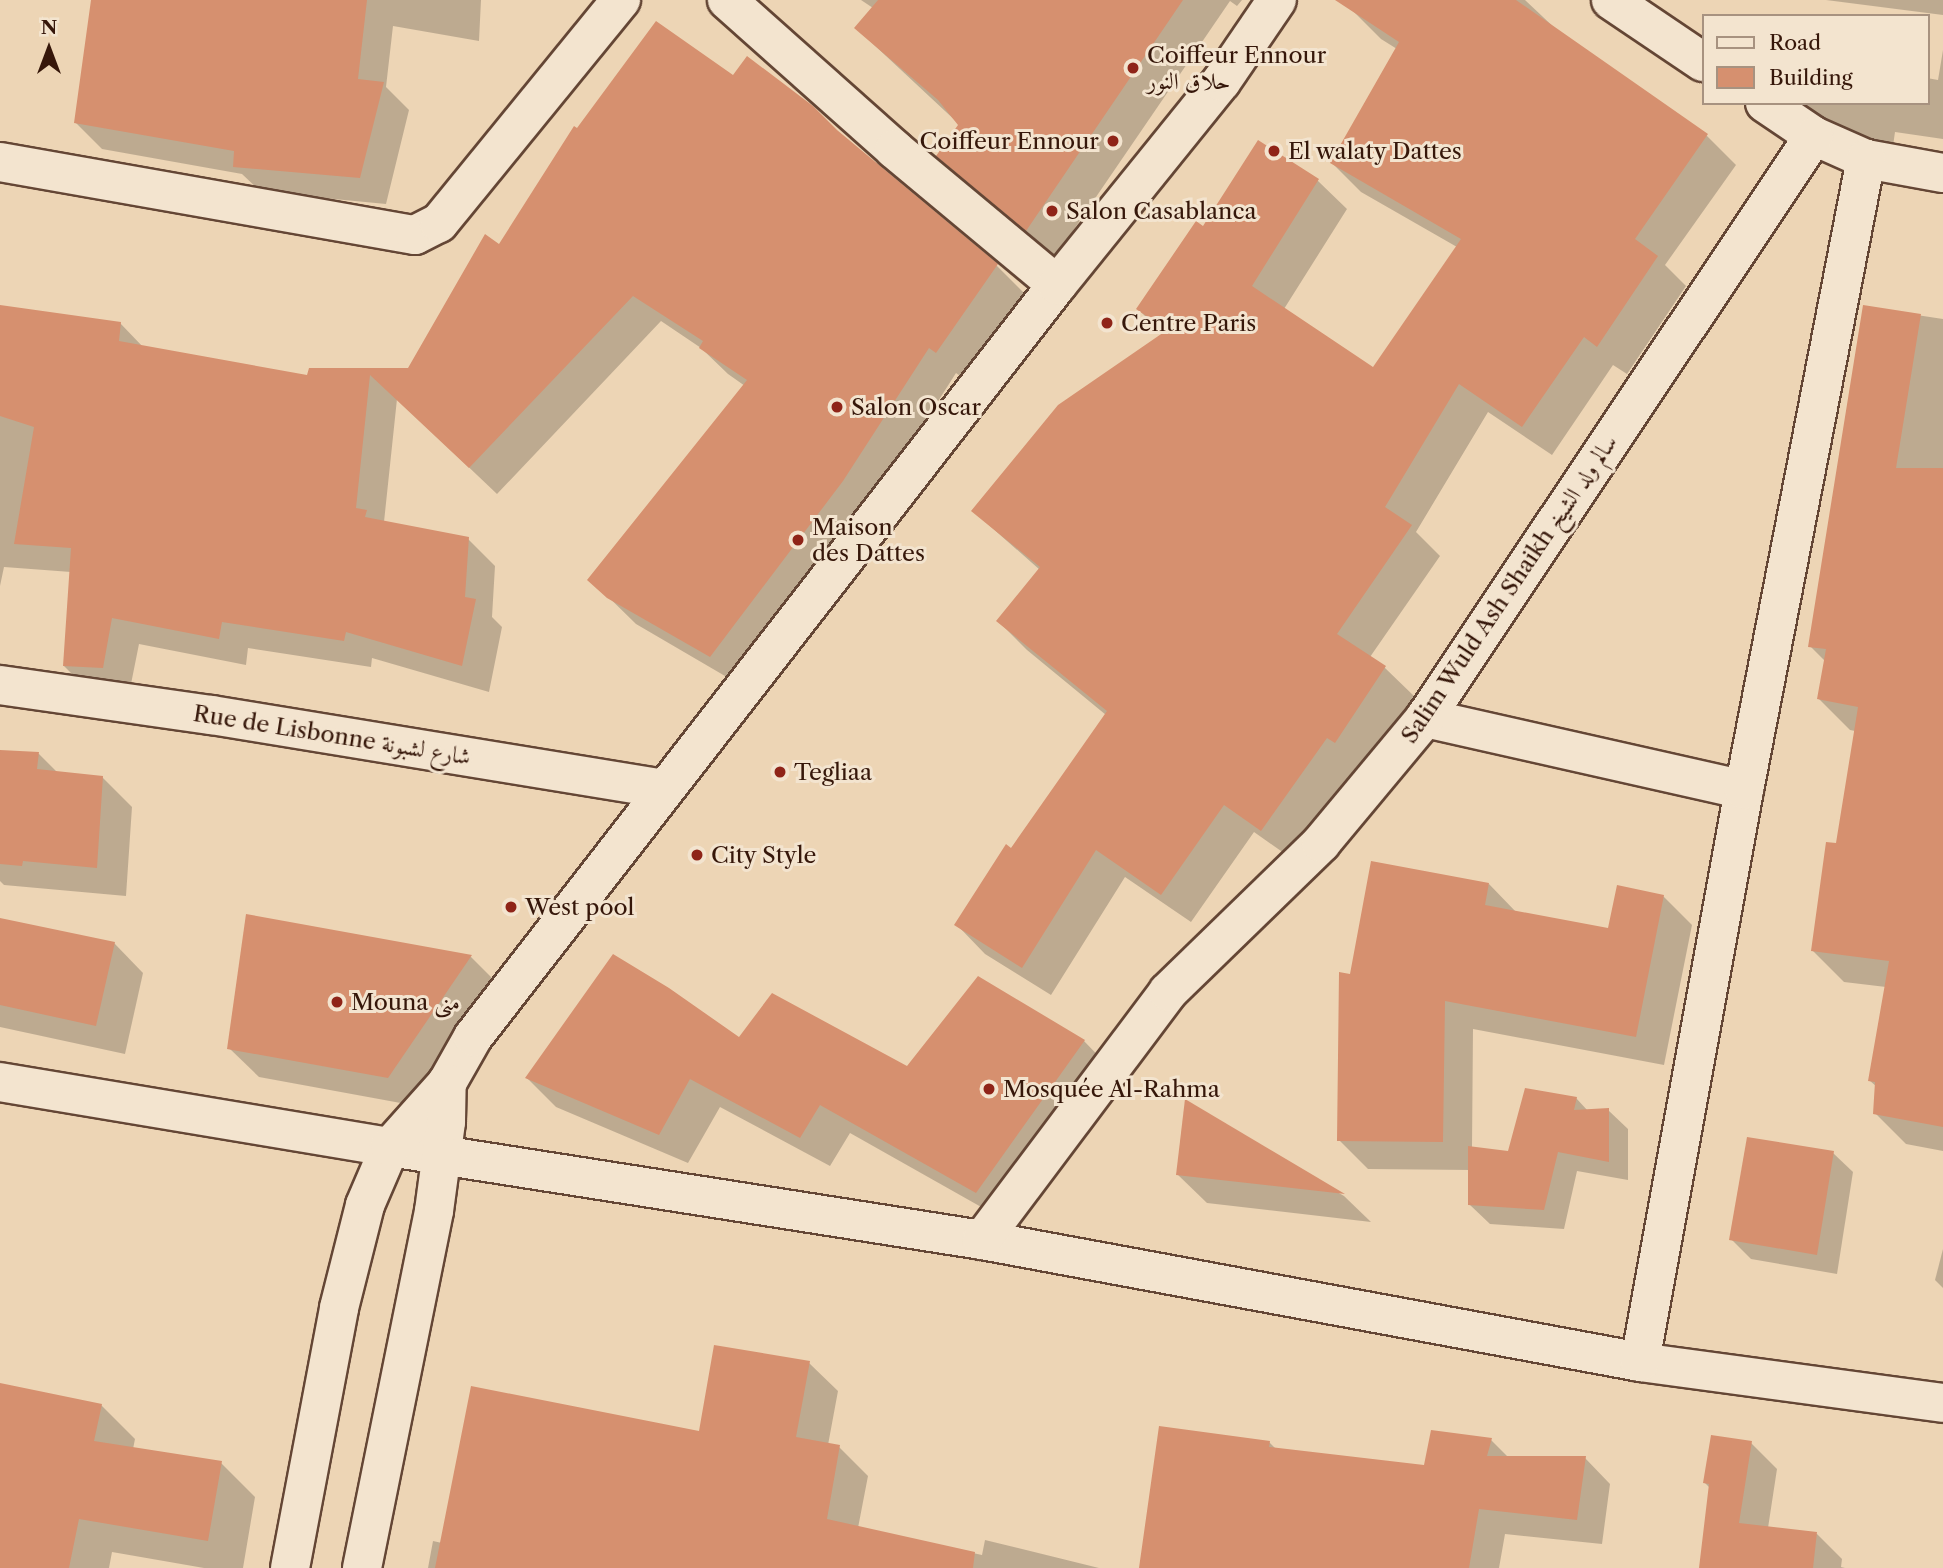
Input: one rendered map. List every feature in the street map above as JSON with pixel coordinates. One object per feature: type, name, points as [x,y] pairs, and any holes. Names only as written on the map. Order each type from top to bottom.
[{"type":"street","points":[[0,162],[415,235],[439,223],[621,0]]},
{"type":"street","points":[[727,0],[894,149],[1058,285]]},
{"type":"street","points":[[290,1568],[339,1308],[365,1205],[390,1147],[447,1083],[473,1037],[1058,285],[1221,82],[1278,0]]},
{"type":"street","points":[[1611,0],[1702,61]]},
{"type":"street","points":[[1768,105],[1814,136],[1866,159],[1943,173]]},
{"type":"street","name":"Salim Wuld Ash Shaikh سالم ولد الشيخ","points":[[982,1240],[1168,992],[1321,843],[1425,718],[1814,136]]},
{"type":"street","points":[[1640,1362],[1744,790],[1866,159]]},
{"type":"street","name":"Rue de Lisbonne شارع لشبونة","points":[[0,685],[212,715],[664,789]]},
{"type":"street","points":[[1425,718],[1744,790]]},
{"type":"street","points":[[0,1082],[390,1147],[982,1240],[1640,1362],[1943,1403]]},
{"type":"street","points":[[362,1568],[434,1211],[442,1154],[447,1083]]},
{"type":"building","points":[[91,0],[367,0],[358,79],[384,82],[360,178],[233,167],[234,151],[74,123]]},
{"type":"building","points":[[878,0],[1183,0],[1026,231],[936,156],[958,125],[938,100],[854,28]]},
{"type":"building","points":[[1335,0],[1516,0],[1708,134],[1635,239],[1658,256],[1597,347],[1584,337],[1522,427],[1459,384],[1385,507],[1412,525],[1337,634],[1386,666],[1335,743],[1327,738],[1261,831],[1224,805],[1161,895],[1096,850],[1022,968],[954,925],[1006,844],[1011,848],[1107,711],[996,621],[1040,567],[971,511],[1058,405],[1167,330],[1136,309],[1196,221],[1203,226],[1258,140],[1319,179],[1252,286],[1373,367],[1461,239],[1330,163],[1399,42]]},
{"type":"building","points":[[656,21],[733,75],[747,56],[813,106],[837,130],[998,264],[936,353],[929,348],[843,481],[710,657],[607,598],[587,580],[747,380],[699,348],[703,341],[633,296],[469,468],[370,375],[356,508],[367,510],[365,517],[469,537],[465,597],[476,599],[462,666],[346,632],[344,641],[222,622],[219,639],[112,618],[103,668],[63,666],[71,548],[14,544],[34,427],[0,416],[0,305],[121,322],[119,341],[307,375],[309,368],[408,368],[485,234],[499,244],[574,126],[577,128]]},
{"type":"building","points":[[1863,305],[1921,314],[1896,468],[1943,468],[1943,1127],[1873,1114],[1875,1082],[1868,1081],[1889,961],[1811,951],[1826,842],[1836,843],[1858,707],[1817,699],[1826,649],[1808,647]]},
{"type":"building","points":[[0,750],[39,752],[37,769],[103,776],[97,868],[23,861],[22,866],[0,864]]},
{"type":"building","points":[[1371,861],[1489,883],[1485,905],[1608,928],[1617,885],[1664,895],[1636,1037],[1445,1001],[1443,1142],[1337,1141],[1339,972],[1350,974]]},
{"type":"building","name":"Mouna منى","points":[[246,914],[472,955],[388,1078],[227,1049]]},
{"type":"building","points":[[0,918],[115,942],[96,1026],[0,1005]]},
{"type":"building","points":[[613,954],[669,988],[739,1037],[772,993],[907,1066],[978,976],[1085,1040],[976,1193],[820,1105],[800,1138],[690,1079],[659,1135],[525,1078]]},
{"type":"building","points":[[1525,1088],[1577,1097],[1574,1110],[1609,1108],[1609,1162],[1558,1152],[1544,1210],[1468,1205],[1468,1146],[1508,1151]]},
{"type":"building","points":[[1185,1099],[1345,1194],[1176,1175]]},
{"type":"building","points":[[1747,1137],[1834,1151],[1817,1255],[1729,1240]]},
{"type":"building","points":[[714,1345],[810,1361],[796,1437],[840,1445],[827,1519],[975,1552],[973,1568],[435,1568],[471,1386],[699,1431]]},
{"type":"building","points":[[0,1383],[102,1404],[94,1441],[222,1461],[208,1541],[79,1519],[69,1568],[0,1568]]},
{"type":"building","points":[[1159,1426],[1270,1441],[1269,1447],[1424,1465],[1431,1430],[1492,1438],[1487,1456],[1586,1456],[1577,1520],[1479,1509],[1469,1568],[1139,1568]]},
{"type":"building","points":[[1711,1435],[1752,1441],[1739,1523],[1817,1532],[1813,1568],[1699,1568],[1709,1484],[1703,1483]]},
{"type":"place","name":"Coiffeur Ennour حلاق النور","points":[[1133,68]]},
{"type":"place","name":"Coiffeur Ennour","points":[[1113,141]]},
{"type":"place","name":"El walaty Dattes","points":[[1274,151]]},
{"type":"place","name":"Salon Casablanca","points":[[1052,211]]},
{"type":"place","name":"Centre Paris","points":[[1107,323]]},
{"type":"place","name":"Salon Oscar","points":[[837,407]]},
{"type":"place","name":"Maison des Dattes","points":[[798,540]]},
{"type":"place","name":"Tegliaa","points":[[780,772]]},
{"type":"place","name":"City Style","points":[[697,855]]},
{"type":"place","name":"West pool","points":[[511,907]]},
{"type":"place","name":"Mouna منى","points":[[337,1002]]},
{"type":"place","name":"Mosquée Al-Rahma","points":[[989,1089]]}]
